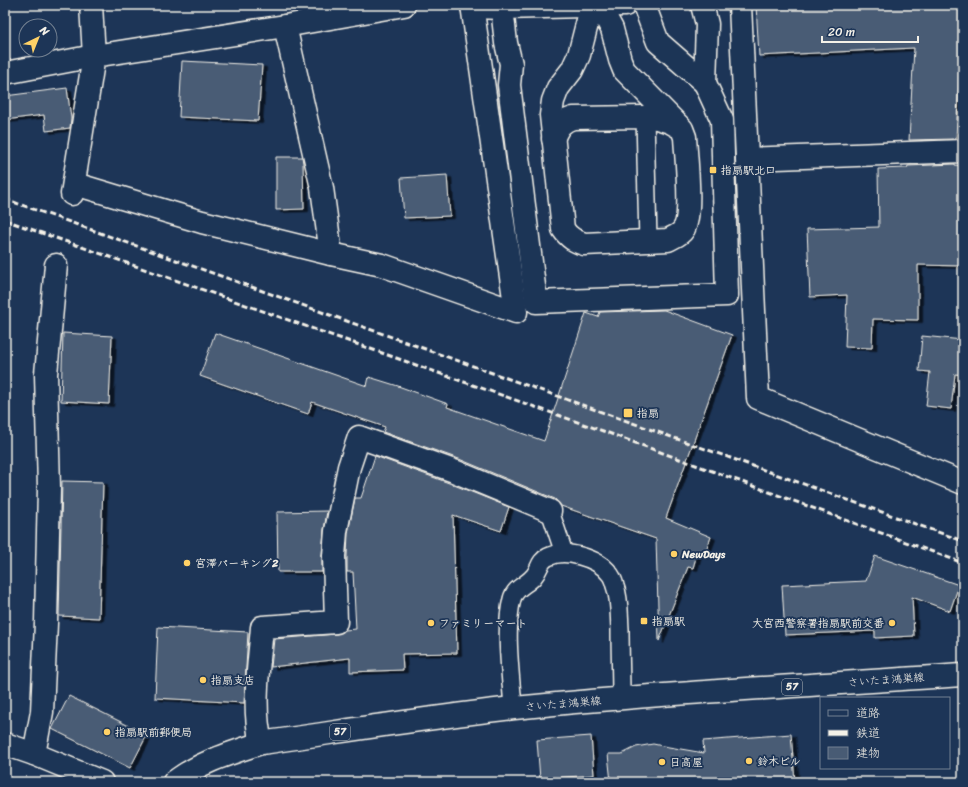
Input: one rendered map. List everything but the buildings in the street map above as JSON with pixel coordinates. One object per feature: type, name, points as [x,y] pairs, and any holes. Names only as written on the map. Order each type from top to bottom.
[{"type":"street","points":[[91,5],[94,56],[73,189],[331,254],[382,265],[516,312],[472,6],[502,8],[625,5]]},
{"type":"street","points":[[5,73],[94,56],[285,26],[404,5]]},
{"type":"street","points":[[599,5],[612,29],[624,70],[682,129],[685,137],[688,212],[687,222],[683,230],[677,236],[668,240],[584,244],[575,241],[568,236],[563,229],[551,115],[553,101],[558,88],[572,70],[579,55],[588,20],[599,5]]},
{"type":"street","points":[[502,8],[506,43],[511,64],[509,85],[536,302],[727,294],[722,120],[705,83],[658,42],[644,5]]},
{"type":"street","points":[[702,5],[707,24],[705,83]]},
{"type":"street","points":[[740,5],[758,398],[963,483]]},
{"type":"street","points":[[285,26],[322,188],[331,254]]},
{"type":"street","points":[[553,139],[557,130],[564,121],[573,118],[657,118],[670,122],[682,129]]},
{"type":"street","points":[[747,159],[963,151]]},
{"type":"street","points":[[34,754],[42,712],[46,631],[49,488],[46,374],[56,265]]},
{"type":"street","points":[[261,743],[257,726],[262,627],[336,622],[334,556],[336,531],[349,466],[359,437],[454,471],[550,511]]},
{"type":"street","name":"さいたま鴻巣線","points":[[174,782],[199,766],[232,752],[261,743],[513,708],[621,698],[963,675]]},
{"type":"street","points":[[5,744],[34,754],[102,782]]},
{"type":"lane","points":[[645,117],[648,240]]},
{"type":"lane","points":[[550,511],[564,553]]},
{"type":"lane","points":[[513,708],[508,634],[512,598],[518,588],[534,576],[541,562],[548,556],[564,553],[580,556],[596,562],[609,572],[616,588],[619,614],[621,698]]},
{"type":"railway","points":[[5,199],[963,541]]},
{"type":"railway","points":[[5,220],[603,431],[963,563]]},
{"type":"place","name":"指扇駅北口","points":[[713,170]]},
{"type":"place","name":"指扇","points":[[628,413]]},
{"type":"place","name":"NewDays","points":[[674,554]]},
{"type":"place","name":"宮澤パーキング2","points":[[187,563]]},
{"type":"place","name":"指扇駅","points":[[644,621]]},
{"type":"place","name":"ファミリーマート","points":[[431,623]]},
{"type":"place","name":"大宮西警察署指扇駅前交番","points":[[892,623]]},
{"type":"place","name":"指扇支店","points":[[203,680]]},
{"type":"place","name":"指扇駅前郵便局","points":[[107,732]]},
{"type":"place","name":"鈴木ビル","points":[[749,761]]},
{"type":"place","name":"日高屋","points":[[662,762]]}]
